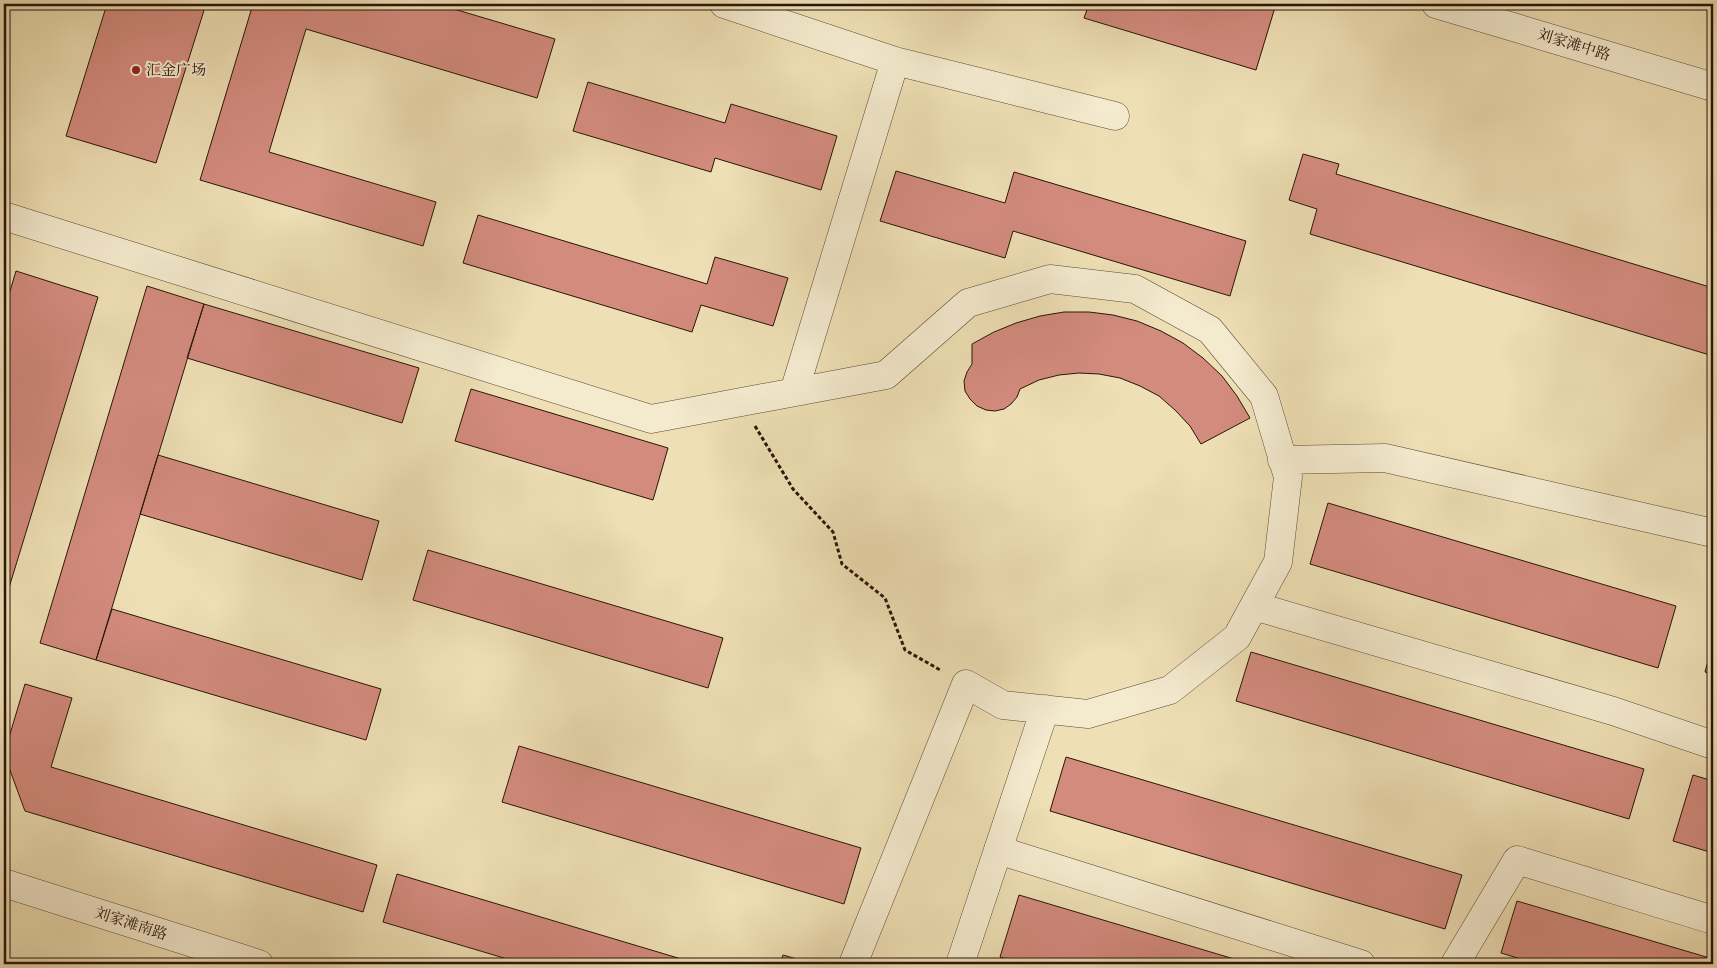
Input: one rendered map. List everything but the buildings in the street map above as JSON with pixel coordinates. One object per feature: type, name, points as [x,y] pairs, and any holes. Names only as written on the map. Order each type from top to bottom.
[{"type":"street","points":[[724,4],[772,12],[895,61],[1115,116]]},
{"type":"street","name":"刘家滩中路","points":[[1436,4],[1713,87]]},
{"type":"street","points":[[794,392],[895,61]]},
{"type":"street","points":[[4,216],[651,419],[886,375],[968,303],[1050,279],[1135,288],[1210,330],[1264,396],[1288,477],[1278,562],[1237,637],[1170,690],[1088,714],[1004,704],[966,684],[853,964]]},
{"type":"street","points":[[1282,460],[1386,458],[1713,533]]},
{"type":"street","points":[[1254,606],[1613,711],[1713,745]]},
{"type":"street","points":[[960,964],[1045,709]]},
{"type":"street","points":[[998,850],[1361,964]]},
{"type":"street","points":[[1455,964],[1516,860],[1713,920]]},
{"type":"street","name":"刘家滩南路","points":[[4,883],[259,964]]},
{"type":"path","points":[[740,402],[793,489],[833,532],[842,564],[885,598],[905,650],[966,684]]},
{"type":"place","name":"汇金广场","points":[[136,70]]}]
